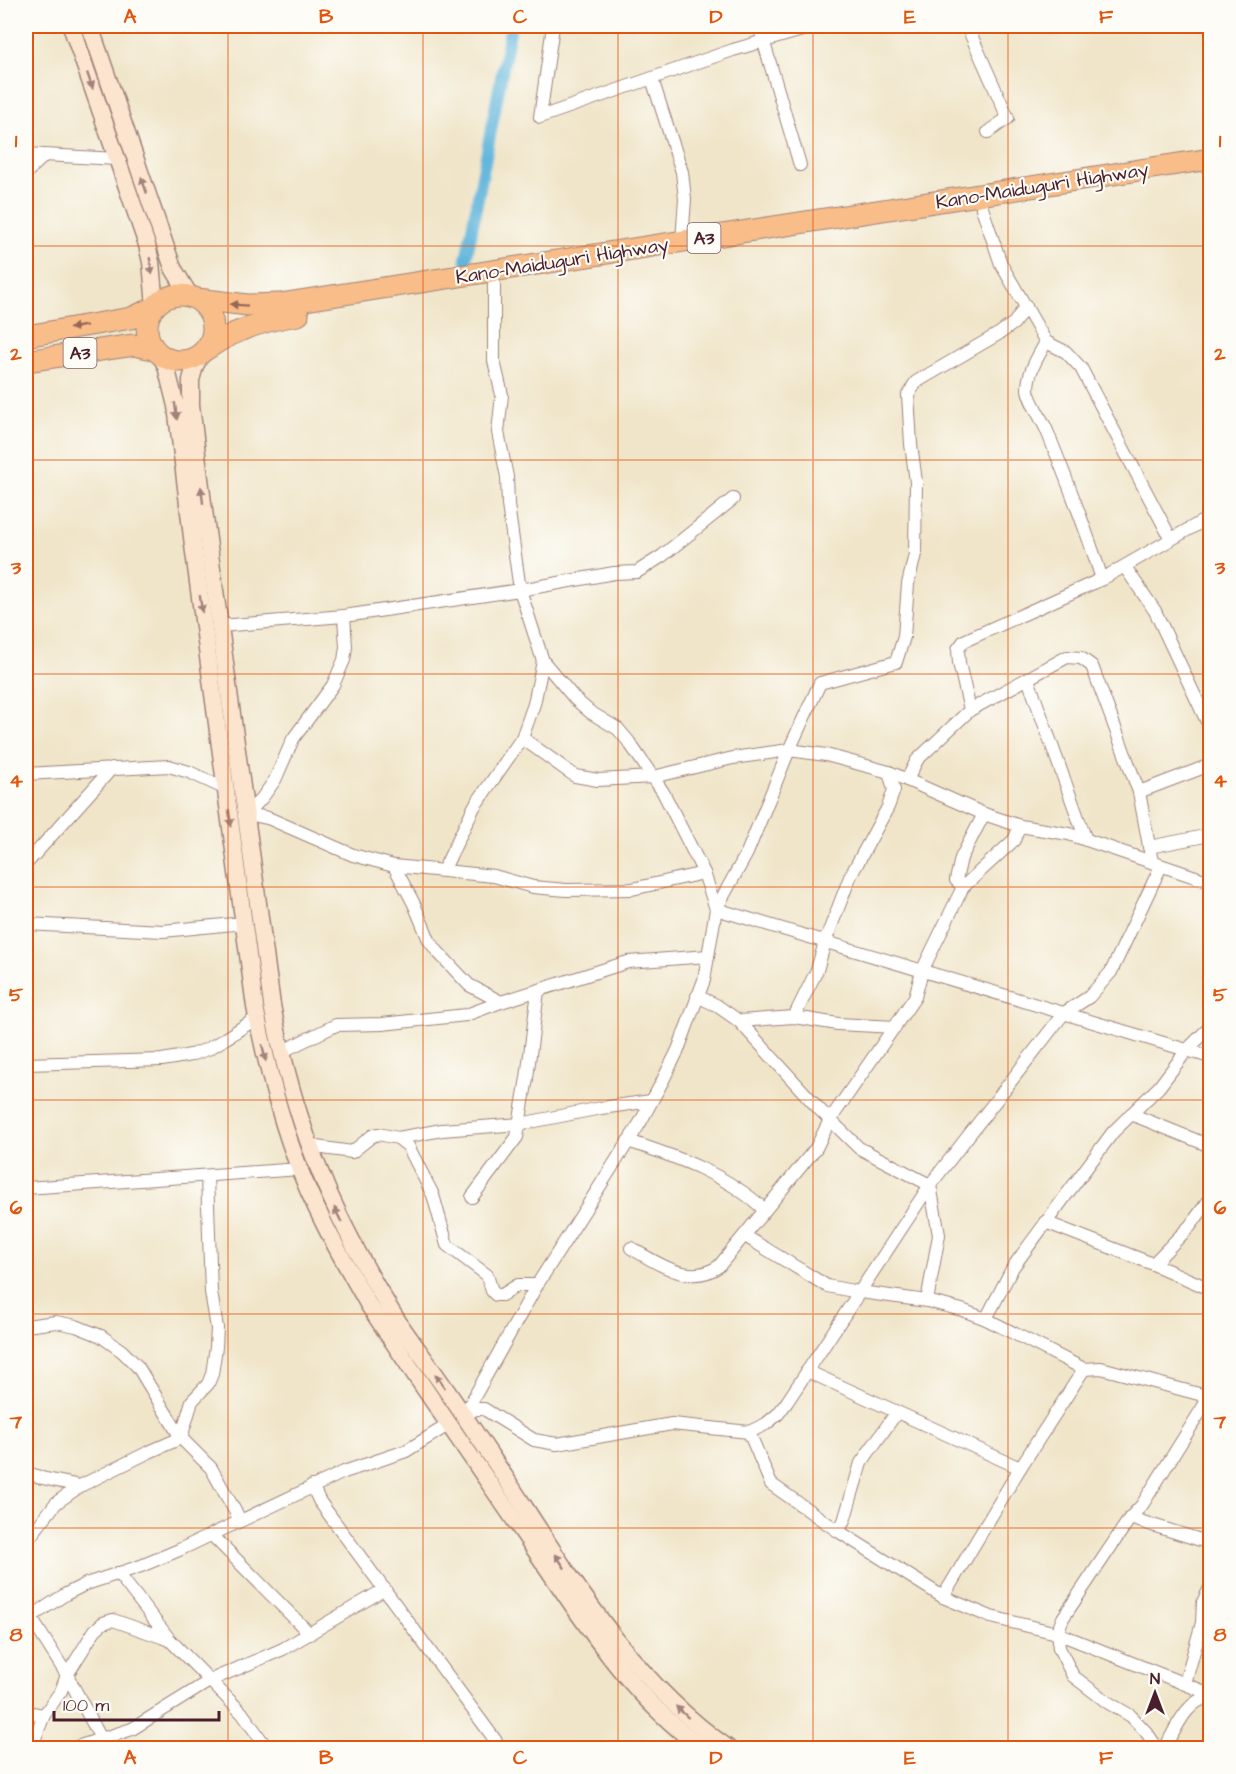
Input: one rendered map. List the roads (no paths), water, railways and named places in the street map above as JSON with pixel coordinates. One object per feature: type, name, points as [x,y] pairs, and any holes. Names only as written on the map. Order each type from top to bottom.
[{"type":"highway","name":"Kano-Maiduguri Highway","points":[[204,352],[233,333],[265,321],[494,284],[763,235],[1210,159]]},
{"type":"highway","name":"Kano-Maiduguri Highway","points":[[194,298],[248,305],[280,304],[682,241],[763,235],[982,208],[1210,172]]},
{"type":"highway","name":"A3","points":[[26,336],[131,318],[171,296],[194,298]]},
{"type":"highway","points":[[194,298],[206,306],[212,316],[214,327],[212,339],[204,352]]},
{"type":"highway","points":[[154,307],[146,325],[149,342],[157,352]]},
{"type":"highway","name":"A3","points":[[26,361],[134,345],[157,352],[167,360],[185,362],[204,352]]},
{"type":"main road","points":[[71,26],[152,262],[154,307]]},
{"type":"main road","points":[[90,26],[173,268],[194,298]]},
{"type":"main road","points":[[157,352],[166,366],[176,406],[257,1018],[273,1090],[300,1169],[337,1250],[368,1304],[588,1629],[637,1691],[702,1749]]},
{"type":"main road","points":[[204,352],[195,366],[191,405],[220,626],[272,1005],[293,1098],[309,1146],[330,1199],[352,1244],[388,1306],[464,1415],[606,1628],[657,1689],[700,1729],[728,1749]]},
{"type":"street","points":[[552,26],[540,117],[764,40],[816,26]]},
{"type":"street","points":[[759,26],[800,165]]},
{"type":"street","points":[[967,26],[1008,118],[988,132]]},
{"type":"street","points":[[652,79],[682,171],[685,199],[682,241]]},
{"type":"street","points":[[26,154],[117,159]]},
{"type":"street","points":[[26,173],[44,156]]},
{"type":"street","points":[[982,208],[1001,264],[1046,342],[1066,352],[1081,368],[1171,539]]},
{"type":"street","points":[[494,284],[494,361],[502,395],[498,432],[507,477],[508,505],[520,590],[543,661],[575,699],[590,712],[618,729],[654,777],[704,873],[716,909]]},
{"type":"street","points":[[464,1415],[537,1285],[628,1141],[678,1050],[704,980],[716,909],[747,853],[789,750],[820,683],[896,662],[904,637],[908,584],[915,554],[916,482],[908,395],[916,382],[1014,323],[1026,306]]},
{"type":"street","points":[[1046,342],[1031,369],[1028,391],[1063,471],[1102,579]]},
{"type":"street","points":[[220,626],[344,616],[641,570],[733,499]]},
{"type":"street","points":[[970,710],[959,663],[958,649],[964,640],[1102,579],[1210,517]]},
{"type":"street","points":[[1125,567],[1155,611],[1210,728]]},
{"type":"street","points":[[246,814],[275,780],[293,739],[333,685],[344,660],[346,647],[344,616]]},
{"type":"street","points":[[464,1415],[476,1409],[484,1409],[534,1440],[557,1444],[672,1424],[749,1432],[766,1424],[778,1414],[930,1185],[1064,1013],[1089,997],[1111,972],[1157,864],[1149,847],[1139,792],[1092,666],[1081,658],[1067,657],[970,710],[917,760],[907,780]]},
{"type":"street","points":[[444,869],[474,807],[522,738],[534,704],[543,661]]},
{"type":"street","points":[[1028,680],[1086,840]]},
{"type":"street","points":[[522,738],[575,776],[598,780],[654,777],[733,758],[789,750],[826,755],[889,772],[984,814],[1020,826],[1068,834],[1210,882]]},
{"type":"street","points":[[1139,792],[1181,778],[1210,765]]},
{"type":"street","points":[[26,774],[153,766],[178,768],[226,789]]},
{"type":"street","points":[[26,864],[112,768]]},
{"type":"street","points":[[794,1017],[817,970],[825,942],[850,877],[888,807],[894,790],[889,772]]},
{"type":"street","points":[[246,814],[268,818],[353,855],[394,866],[444,869],[457,873],[494,876],[533,887],[566,890],[632,889],[704,873]]},
{"type":"street","points":[[963,887],[956,880],[961,858],[984,814]]},
{"type":"street","points":[[631,1248],[664,1268],[678,1272],[703,1274],[719,1266],[816,1148],[830,1120],[915,997],[921,971],[963,887],[1014,840],[1020,826]]},
{"type":"street","points":[[1149,847],[1210,835]]},
{"type":"street","points":[[394,866],[414,904],[429,940],[437,951],[469,985],[501,1002]]},
{"type":"street","points":[[716,909],[1210,1057]]},
{"type":"street","points":[[26,924],[163,931],[244,922]]},
{"type":"street","points":[[281,1052],[336,1026],[458,1017],[639,960],[708,956]]},
{"type":"street","points":[[472,1197],[513,1143],[520,1124],[538,991]]},
{"type":"street","points":[[697,996],[728,1012],[739,1021],[830,1120],[860,1148],[930,1185]]},
{"type":"street","points":[[739,1021],[794,1017],[838,1024],[895,1027]]},
{"type":"street","points":[[26,1064],[162,1060],[191,1055],[216,1045],[257,1018]]},
{"type":"street","points":[[986,1319],[1013,1267],[1113,1132],[1159,1087],[1187,1050],[1210,1027]]},
{"type":"street","points":[[398,1138],[442,1130],[520,1124],[651,1101]]},
{"type":"street","points":[[1131,1114],[1210,1146]]},
{"type":"street","points":[[309,1146],[352,1152],[372,1136],[385,1134],[398,1138],[408,1146],[433,1195],[447,1245],[487,1275],[492,1291],[496,1295],[502,1295],[518,1285],[537,1285]]},
{"type":"street","points":[[628,1141],[689,1163],[717,1176],[735,1186],[765,1210]]},
{"type":"street","points":[[26,1188],[300,1169]]},
{"type":"street","points":[[26,1542],[56,1503],[80,1486],[181,1438],[192,1401],[208,1384],[212,1374],[217,1328],[211,1292],[207,1176]]},
{"type":"street","points":[[927,1301],[939,1235],[930,1185]]},
{"type":"street","points":[[1153,1264],[1190,1226],[1210,1199]]},
{"type":"street","points":[[1045,1222],[1210,1289]]},
{"type":"street","points":[[745,1236],[827,1286],[927,1301],[962,1310],[986,1319],[1084,1369],[1101,1368],[1210,1396],[1142,1504],[1130,1518],[1063,1618],[1057,1633],[1059,1648],[1073,1676],[1107,1702],[1131,1716],[1157,1749]]},
{"type":"street","points":[[26,1326],[56,1322],[76,1326],[101,1336],[122,1351],[138,1367],[181,1438],[211,1468],[240,1520]]},
{"type":"street","points":[[943,1597],[1020,1468],[1084,1369]]},
{"type":"street","points":[[807,1371],[1020,1468]]},
{"type":"street","points":[[838,1531],[844,1521],[861,1463],[897,1412]]},
{"type":"street","points":[[103,1744],[67,1675],[27,1616],[86,1584],[150,1562],[344,1472],[406,1451],[448,1425]]},
{"type":"street","points":[[749,1432],[771,1484],[838,1531],[943,1597],[991,1617],[1057,1633],[1210,1695]]},
{"type":"street","points":[[26,1472],[80,1486]]},
{"type":"street","points":[[312,1486],[320,1502],[501,1749]]},
{"type":"street","points":[[1130,1518],[1210,1543]]},
{"type":"street","points":[[212,1535],[310,1634]]},
{"type":"street","points":[[118,1574],[170,1640],[242,1713],[267,1749]]},
{"type":"street","points":[[1185,1683],[1202,1623],[1203,1602],[1210,1588]]},
{"type":"street","points":[[74,1749],[103,1744],[132,1729],[211,1680],[283,1649],[385,1589]]},
{"type":"street","points":[[32,1749],[44,1715],[61,1691],[67,1675],[95,1630],[103,1623],[113,1620],[170,1640]]},
{"type":"street","points":[[1165,1749],[1190,1705],[1210,1695]]},
{"type":"street","points":[[26,1712],[44,1715]]},
{"type":"waterway","points":[[466,260],[511,26]]}]
